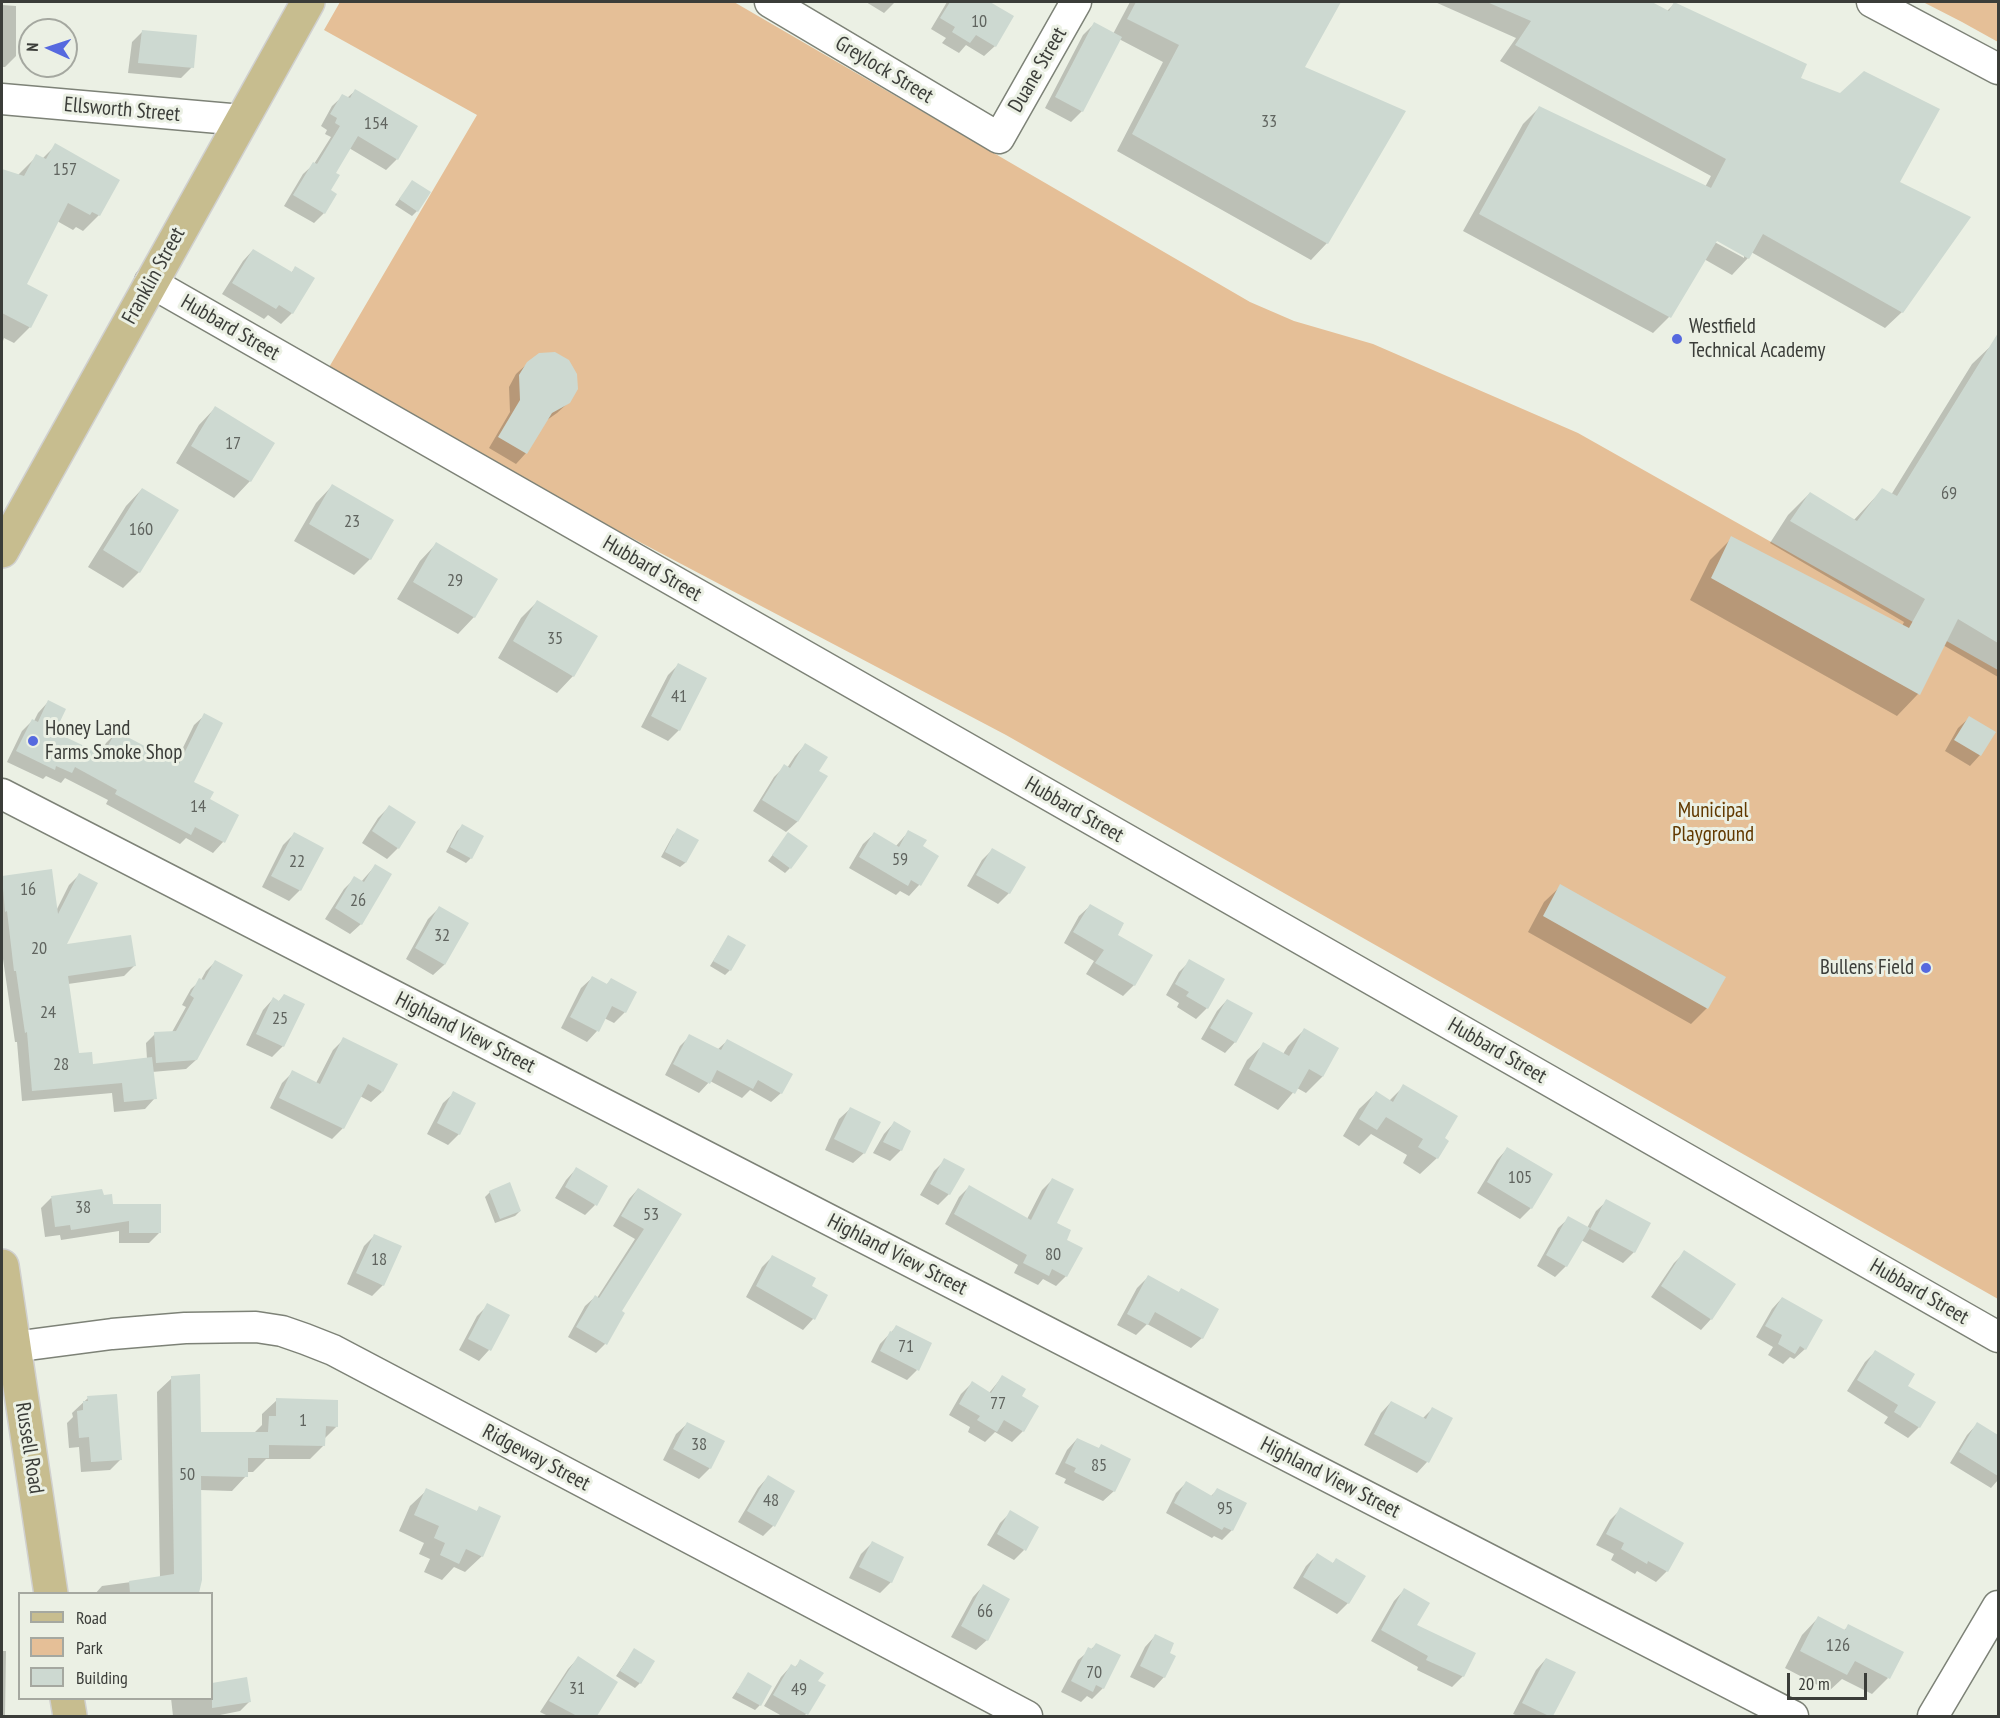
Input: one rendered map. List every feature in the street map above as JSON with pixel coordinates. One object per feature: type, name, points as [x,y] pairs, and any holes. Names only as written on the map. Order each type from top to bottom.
[{"type":"main road","name":"Franklin Street","points":[[2,551],[308,2]]},
{"type":"main road","name":"Russell Road","points":[[2,1266],[51,1592]]},
{"type":"main road","points":[[67,1700],[70,1716]]},
{"type":"street","name":"Greylock Street","points":[[770,2],[999,138]]},
{"type":"street","name":"Duane Street","points":[[999,138],[1076,2]]},
{"type":"street","points":[[1872,2],[1998,69]]},
{"type":"street","name":"Ellsworth Street","points":[[2,99],[242,120]]},
{"type":"street","name":"Hubbard Street","points":[[150,282],[1998,1337]]},
{"type":"street","name":"Highland View Street","points":[[2,794],[1793,1716]]},
{"type":"street","name":"Ridgeway Street","points":[[13,1347],[112,1334],[185,1328],[256,1327],[282,1331],[305,1339],[333,1350],[1027,1716]]},
{"type":"street","points":[[1933,1716],[1998,1606]]},
{"type":"green space","name":"Municipal Playground","points":[[340,2],[734,2],[1250,302],[1294,321],[1373,344],[1578,433],[1998,670],[1998,1299],[1006,735],[463,449],[328,369],[477,115],[324,30]]},
{"type":"green space","points":[[1923,2],[1998,2],[1998,42],[1962,22]]},
{"type":"building","points":[[950,2],[990,2],[1014,16],[996,47],[976,35],[970,43],[952,32],[955,27],[940,18]]},
{"type":"building","points":[[1136,2],[1341,2],[1305,67],[1406,111],[1328,244],[1132,134],[1179,45],[1127,19]]},
{"type":"building","points":[[1487,2],[1652,2],[1669,11],[1674,2],[1807,64],[1801,78],[1840,93],[1864,71],[1940,109],[1900,182],[1971,217],[1903,313],[1763,234],[1749,259],[1717,241],[1671,318],[1479,214],[1539,106],[1711,188],[1726,159],[1515,45],[1531,21]]},
{"type":"building","points":[[1094,22],[1122,37],[1083,112],[1055,97]]},
{"type":"building","points":[[142,30],[197,35],[194,68],[138,63]]},
{"type":"building","points":[[355,89],[418,126],[398,160],[358,136],[336,173],[340,175],[331,190],[337,194],[325,214],[293,195],[313,162],[317,164],[340,126],[335,123],[337,118],[330,114],[342,94],[350,98]]},
{"type":"building","points":[[55,143],[120,180],[100,216],[92,212],[90,215],[68,203],[27,284],[48,295],[31,328],[2,313],[2,169],[24,176],[36,154],[46,159]]},
{"type":"building","points":[[412,180],[431,192],[418,212],[399,199]]},
{"type":"building","points":[[253,249],[292,272],[295,266],[315,278],[293,314],[279,305],[276,309],[232,283]]},
{"type":"building","points":[[1998,333],[1998,643],[1958,619],[1920,695],[1711,578],[1731,536],[1909,628],[1925,599],[1790,521],[1810,492],[1857,521],[1882,488],[1897,496]]},
{"type":"building","points":[[555,352],[569,360],[577,374],[578,389],[570,403],[552,413],[527,454],[498,437],[520,400],[519,375],[527,362],[539,353]]},
{"type":"building","points":[[215,406],[275,443],[251,482],[191,446]]},
{"type":"building","points":[[332,484],[394,520],[371,560],[309,524]]},
{"type":"building","points":[[142,488],[179,510],[140,573],[103,550]]},
{"type":"building","points":[[436,542],[498,579],[475,618],[413,582]]},
{"type":"building","points":[[537,600],[598,636],[574,677],[513,641]]},
{"type":"building","points":[[678,663],[707,678],[680,731],[651,716]]},
{"type":"building","points":[[48,700],[66,709],[55,732],[103,755],[116,731],[179,764],[204,713],[223,723],[194,782],[214,792],[210,799],[239,815],[225,843],[195,827],[191,835],[115,794],[117,790],[75,767],[72,773],[56,766],[55,770],[16,751],[32,719],[38,722]]},
{"type":"building","points":[[1969,716],[1996,732],[1981,756],[1954,740]]},
{"type":"building","points":[[805,743],[828,757],[819,771],[828,776],[798,822],[762,800],[784,764],[790,768]]},
{"type":"building","points":[[389,805],[416,822],[399,849],[372,831]]},
{"type":"building","points":[[462,824],[484,836],[472,859],[450,847]]},
{"type":"building","points":[[677,828],[699,840],[686,863],[665,852]]},
{"type":"building","points":[[908,830],[927,840],[923,846],[939,856],[921,886],[911,880],[908,886],[859,857],[874,832],[899,847]]},
{"type":"building","points":[[294,832],[324,848],[301,891],[271,876]]},
{"type":"building","points":[[788,832],[808,846],[791,869],[772,855]]},
{"type":"building","points":[[992,848],[1026,867],[1010,894],[976,875]]},
{"type":"building","points":[[375,864],[392,874],[362,925],[335,908],[354,876],[364,882]]},
{"type":"building","points":[[52,869],[58,914],[79,873],[98,883],[67,944],[131,935],[136,966],[68,976],[79,1053],[92,1052],[93,1064],[152,1057],[157,1099],[124,1102],[122,1083],[32,1091],[27,1032],[25,1033],[16,971],[14,971],[2,876]]},
{"type":"building","points":[[1560,884],[1726,977],[1708,1009],[1543,916]]},
{"type":"building","points":[[1090,904],[1124,923],[1118,935],[1153,955],[1135,986],[1095,963],[1104,950],[1073,932]]},
{"type":"building","points":[[439,906],[469,923],[445,965],[415,948]]},
{"type":"building","points":[[728,935],[746,945],[731,971],[713,961]]},
{"type":"building","points":[[1189,959],[1225,979],[1208,1009],[1186,996],[1189,992],[1175,984]]},
{"type":"building","points":[[215,960],[243,975],[197,1060],[156,1063],[154,1032],[176,1031],[194,998],[190,995],[199,978],[204,980]]},
{"type":"building","points":[[592,976],[607,984],[611,978],[637,992],[626,1013],[612,1006],[599,1032],[570,1017]]},
{"type":"building","points":[[284,994],[305,1004],[284,1047],[256,1034],[273,997],[279,1001]]},
{"type":"building","points":[[1227,999],[1253,1013],[1236,1043],[1210,1028]]},
{"type":"building","points":[[1304,1028],[1339,1048],[1323,1077],[1309,1069],[1295,1094],[1249,1069],[1263,1042],[1289,1056]]},
{"type":"building","points":[[689,1034],[721,1050],[727,1039],[793,1074],[782,1094],[758,1080],[753,1089],[717,1070],[710,1084],[673,1064]]},
{"type":"building","points":[[343,1037],[398,1064],[383,1092],[368,1084],[344,1129],[279,1098],[292,1070],[320,1084]]},
{"type":"building","points":[[1403,1084],[1458,1116],[1445,1138],[1449,1141],[1438,1159],[1418,1147],[1423,1139],[1386,1117],[1377,1130],[1359,1119],[1376,1091],[1393,1102]]},
{"type":"building","points":[[453,1091],[476,1103],[460,1135],[437,1123]]},
{"type":"building","points":[[850,1107],[881,1122],[865,1154],[834,1139]]},
{"type":"building","points":[[894,1121],[911,1131],[902,1151],[883,1142]]},
{"type":"building","points":[[1507,1147],[1553,1174],[1532,1209],[1487,1182]]},
{"type":"building","points":[[944,1158],[965,1169],[950,1195],[930,1184]]},
{"type":"building","points":[[576,1167],[608,1186],[597,1206],[565,1187]]},
{"type":"building","points":[[1052,1178],[1074,1189],[1057,1223],[1071,1230],[1067,1240],[1083,1248],[1067,1277],[1052,1269],[1049,1276],[1023,1263],[1027,1255],[954,1214],[969,1185],[1031,1220]]},
{"type":"building","points":[[510,1182],[521,1211],[500,1219],[489,1191]]},
{"type":"building","points":[[638,1188],[682,1214],[622,1311],[625,1313],[607,1345],[576,1327],[595,1295],[599,1298],[644,1229],[621,1216]]},
{"type":"building","points":[[102,1189],[104,1195],[112,1194],[113,1204],[161,1204],[161,1233],[129,1233],[129,1221],[71,1230],[70,1225],[55,1227],[51,1196]]},
{"type":"building","points":[[1606,1199],[1651,1223],[1635,1253],[1590,1229]]},
{"type":"building","points":[[1568,1216],[1590,1228],[1567,1267],[1546,1255]]},
{"type":"building","points":[[374,1234],[402,1246],[384,1286],[356,1273]]},
{"type":"building","points":[[1684,1250],[1736,1284],[1712,1320],[1661,1286]]},
{"type":"building","points":[[772,1255],[816,1278],[812,1286],[828,1295],[815,1320],[756,1286]]},
{"type":"building","points":[[1148,1275],[1179,1292],[1181,1288],[1219,1309],[1203,1339],[1155,1312],[1148,1325],[1127,1314]]},
{"type":"building","points":[[1782,1297],[1823,1320],[1806,1350],[1800,1346],[1795,1354],[1778,1344],[1782,1335],[1765,1326]]},
{"type":"building","points":[[487,1303],[510,1315],[491,1351],[468,1339]]},
{"type":"building","points":[[896,1325],[932,1343],[919,1371],[880,1351],[890,1331],[892,1332]]},
{"type":"building","points":[[1875,1350],[1915,1374],[1908,1386],[1936,1402],[1920,1428],[1894,1412],[1898,1405],[1857,1380]]},
{"type":"building","points":[[200,1374],[201,1432],[268,1432],[269,1416],[276,1416],[276,1398],[338,1400],[338,1427],[326,1426],[325,1446],[269,1445],[269,1458],[248,1458],[248,1477],[201,1476],[202,1580],[199,1592],[130,1592],[129,1581],[174,1574],[171,1376]]},
{"type":"building","points":[[1002,1375],[1026,1389],[1022,1396],[1039,1406],[1024,1432],[1004,1420],[997,1432],[977,1420],[980,1416],[959,1404],[972,1381],[991,1393]]},
{"type":"building","points":[[117,1394],[122,1460],[91,1462],[89,1437],[79,1438],[77,1411],[83,1410],[83,1401],[88,1401],[87,1396]]},
{"type":"building","points":[[1391,1401],[1426,1419],[1432,1407],[1453,1418],[1429,1463],[1374,1434]]},
{"type":"building","points":[[687,1422],[725,1441],[711,1469],[673,1449]]},
{"type":"building","points":[[1977,1422],[1998,1435],[1998,1476],[1959,1452]]},
{"type":"building","points":[[1077,1438],[1099,1448],[1101,1444],[1131,1459],[1115,1492],[1074,1472],[1076,1468],[1065,1463]]},
{"type":"building","points":[[768,1475],[795,1491],[775,1527],[747,1511]]},
{"type":"building","points":[[1186,1481],[1212,1496],[1217,1488],[1247,1503],[1233,1531],[1224,1527],[1222,1530],[1174,1503]]},
{"type":"building","points":[[426,1488],[477,1511],[479,1506],[501,1516],[483,1557],[466,1549],[459,1564],[440,1555],[445,1543],[434,1538],[439,1526],[414,1515]]},
{"type":"building","points":[[1620,1507],[1684,1543],[1668,1572],[1648,1561],[1647,1564],[1621,1549],[1624,1543],[1606,1534]]},
{"type":"building","points":[[1010,1510],[1039,1527],[1026,1551],[997,1534]]},
{"type":"building","points":[[872,1541],[904,1557],[892,1583],[859,1567]]},
{"type":"building","points":[[1317,1553],[1333,1563],[1336,1558],[1366,1576],[1349,1604],[1303,1577]]},
{"type":"building","points":[[983,1584],[1010,1599],[988,1641],[961,1626]]},
{"type":"building","points":[[1404,1588],[1430,1603],[1417,1625],[1476,1653],[1464,1677],[1426,1660],[1428,1656],[1381,1630]]},
{"type":"building","points":[[1818,1616],[1845,1630],[1848,1624],[1904,1652],[1890,1679],[1855,1661],[1847,1675],[1800,1651]]},
{"type":"building","points":[[1155,1634],[1174,1643],[1170,1653],[1176,1656],[1165,1678],[1140,1666]]},
{"type":"building","points":[[1096,1643],[1121,1655],[1104,1689],[1096,1685],[1093,1692],[1071,1681],[1088,1647],[1092,1649]]},
{"type":"building","points":[[634,1648],[655,1661],[641,1684],[620,1671]]},
{"type":"building","points":[[578,1656],[618,1682],[597,1716],[577,1716],[549,1701]]},
{"type":"building","points":[[1546,1658],[1576,1672],[1553,1716],[1522,1703]]},
{"type":"building","points":[[800,1659],[824,1673],[818,1681],[826,1685],[808,1715],[773,1695],[791,1664],[796,1667]]},
{"type":"building","points":[[748,1672],[772,1686],[761,1706],[736,1692]]},
{"type":"building","points":[[247,1677],[251,1702],[212,1708],[213,1683]]},
{"type":"place","name":"Westfield Technical Academy","points":[[1677,339]]},
{"type":"place","name":"Honey Land Farms Smoke Shop","points":[[33,741]]},
{"type":"place","name":"Bullens Field","points":[[1926,968]]}]
